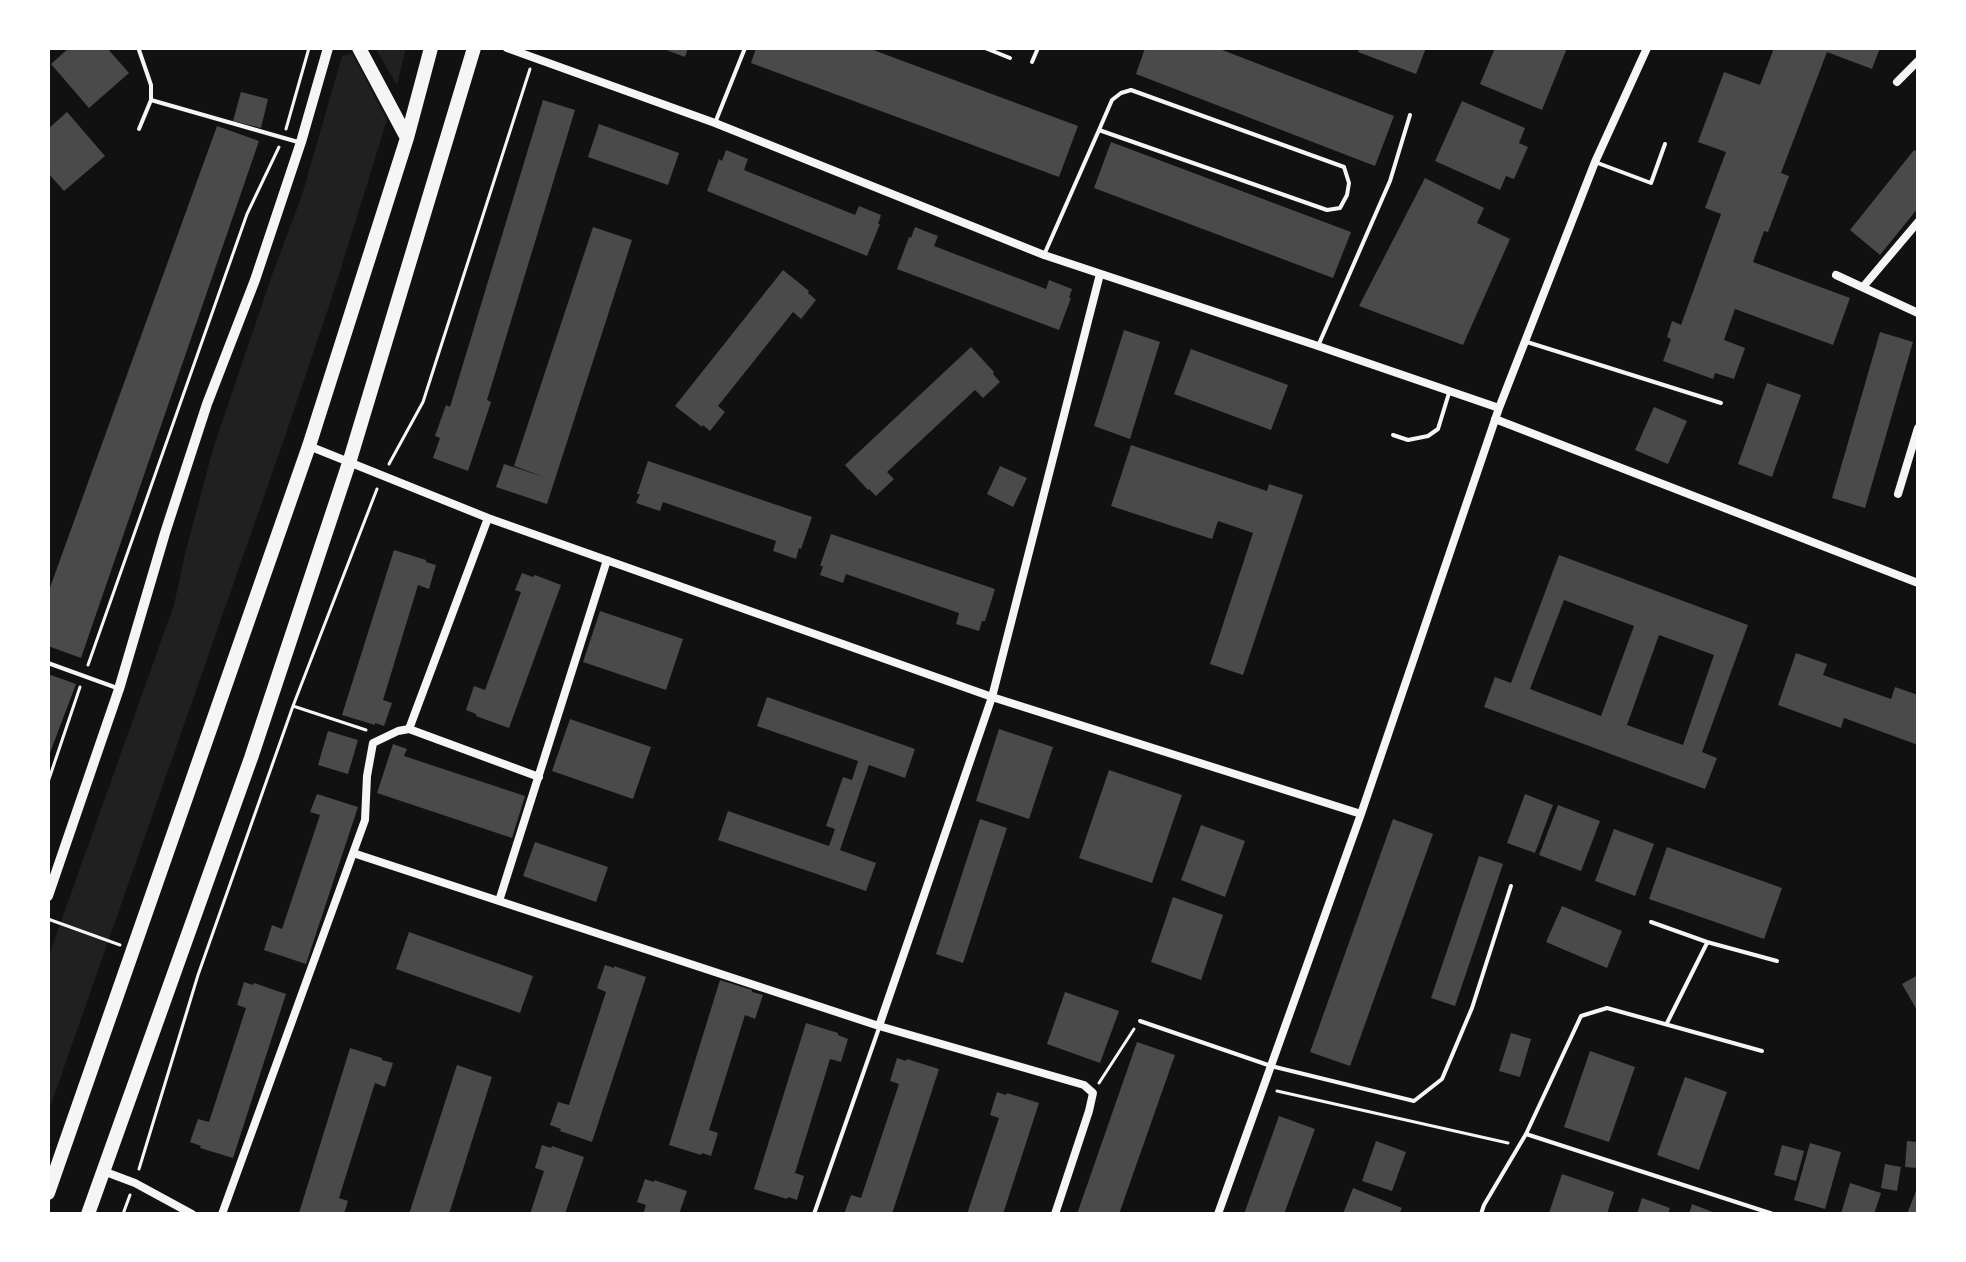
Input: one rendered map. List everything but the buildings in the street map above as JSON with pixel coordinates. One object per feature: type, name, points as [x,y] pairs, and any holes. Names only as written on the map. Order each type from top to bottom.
[{"type":"highway","points":[[359,48],[407,138]]},
{"type":"highway","points":[[48,1193],[309,446],[407,138],[431,48]]},
{"type":"highway","points":[[88,1214],[251,758],[349,463],[474,48]]},
{"type":"street","points":[[48,896],[119,689],[207,404],[255,280],[301,142],[328,48]]},
{"type":"street","points":[[507,48],[715,123],[1044,255],[1499,408]]},
{"type":"street","points":[[1218,1214],[1361,814],[1499,408],[1595,162],[1647,48]]},
{"type":"street","points":[[1897,82],[1918,61]]},
{"type":"street","points":[[1863,287],[1918,222]]},
{"type":"street","points":[[879,1026],[992,697],[1100,274]]},
{"type":"street","points":[[1836,275],[1918,313]]},
{"type":"street","points":[[1495,419],[1918,583]]},
{"type":"street","points":[[1898,494],[1918,428]]},
{"type":"street","points":[[309,446],[488,518],[992,697],[1361,814]]},
{"type":"street","points":[[409,729],[488,518]]},
{"type":"street","points":[[499,901],[607,560]]},
{"type":"street","points":[[222,1214],[365,820],[373,743],[409,729],[539,777]]},
{"type":"street","points":[[353,853],[879,1026],[1084,1085],[1093,1093],[1089,1111],[1055,1214]]},
{"type":"street","points":[[103,1171],[135,1183],[192,1214]]},
{"type":"lane","points":[[715,123],[745,48]]},
{"type":"lane","points":[[985,48],[1010,58]]},
{"type":"lane","points":[[1032,62],[1038,48]]},
{"type":"lane","points":[[139,50],[151,85],[151,100],[139,129]]},
{"type":"lane","points":[[1044,255],[1112,100],[1131,90],[1344,167],[1349,183],[1347,195],[1340,208],[1327,210],[1099,130]]},
{"type":"lane","points":[[151,100],[301,142]]},
{"type":"lane","points":[[1318,346],[1390,181],[1410,115]]},
{"type":"lane","points":[[1595,162],[1651,183],[1665,144]]},
{"type":"lane","points":[[1525,342],[1721,403]]},
{"type":"lane","points":[[1393,435],[1408,440],[1428,436],[1438,429],[1450,391]]},
{"type":"lane","points":[[48,663],[119,689]]},
{"type":"lane","points":[[1140,1021],[1271,1066],[1414,1101],[1442,1079],[1472,1008],[1511,886]]},
{"type":"lane","points":[[1651,922],[1707,942],[1777,961]]},
{"type":"lane","points":[[1667,1023],[1707,942]]},
{"type":"lane","points":[[1481,1214],[1526,1134],[1581,1016],[1607,1008],[1762,1051]]},
{"type":"lane","points":[[814,1214],[879,1026]]},
{"type":"lane","points":[[1526,1134],[1773,1214]]},
{"type":"path","points":[[48,782],[247,214],[284,138],[309,48]]},
{"type":"path","points":[[123,1214],[198,975],[293,706],[382,477],[423,402],[533,57]]},
{"type":"path","points":[[293,706],[385,736]]},
{"type":"path","points":[[48,919],[132,950]]},
{"type":"path","points":[[1093,1093],[1140,1021]]},
{"type":"path","points":[[1263,1088],[1520,1145]]},
{"type":"shaded area","points":[[375,48],[406,48],[397,85]]},
{"type":"shaded area","points":[[352,53],[387,120],[282,445],[48,1113],[48,958],[174,605],[213,449],[302,195],[342,56]]}]
